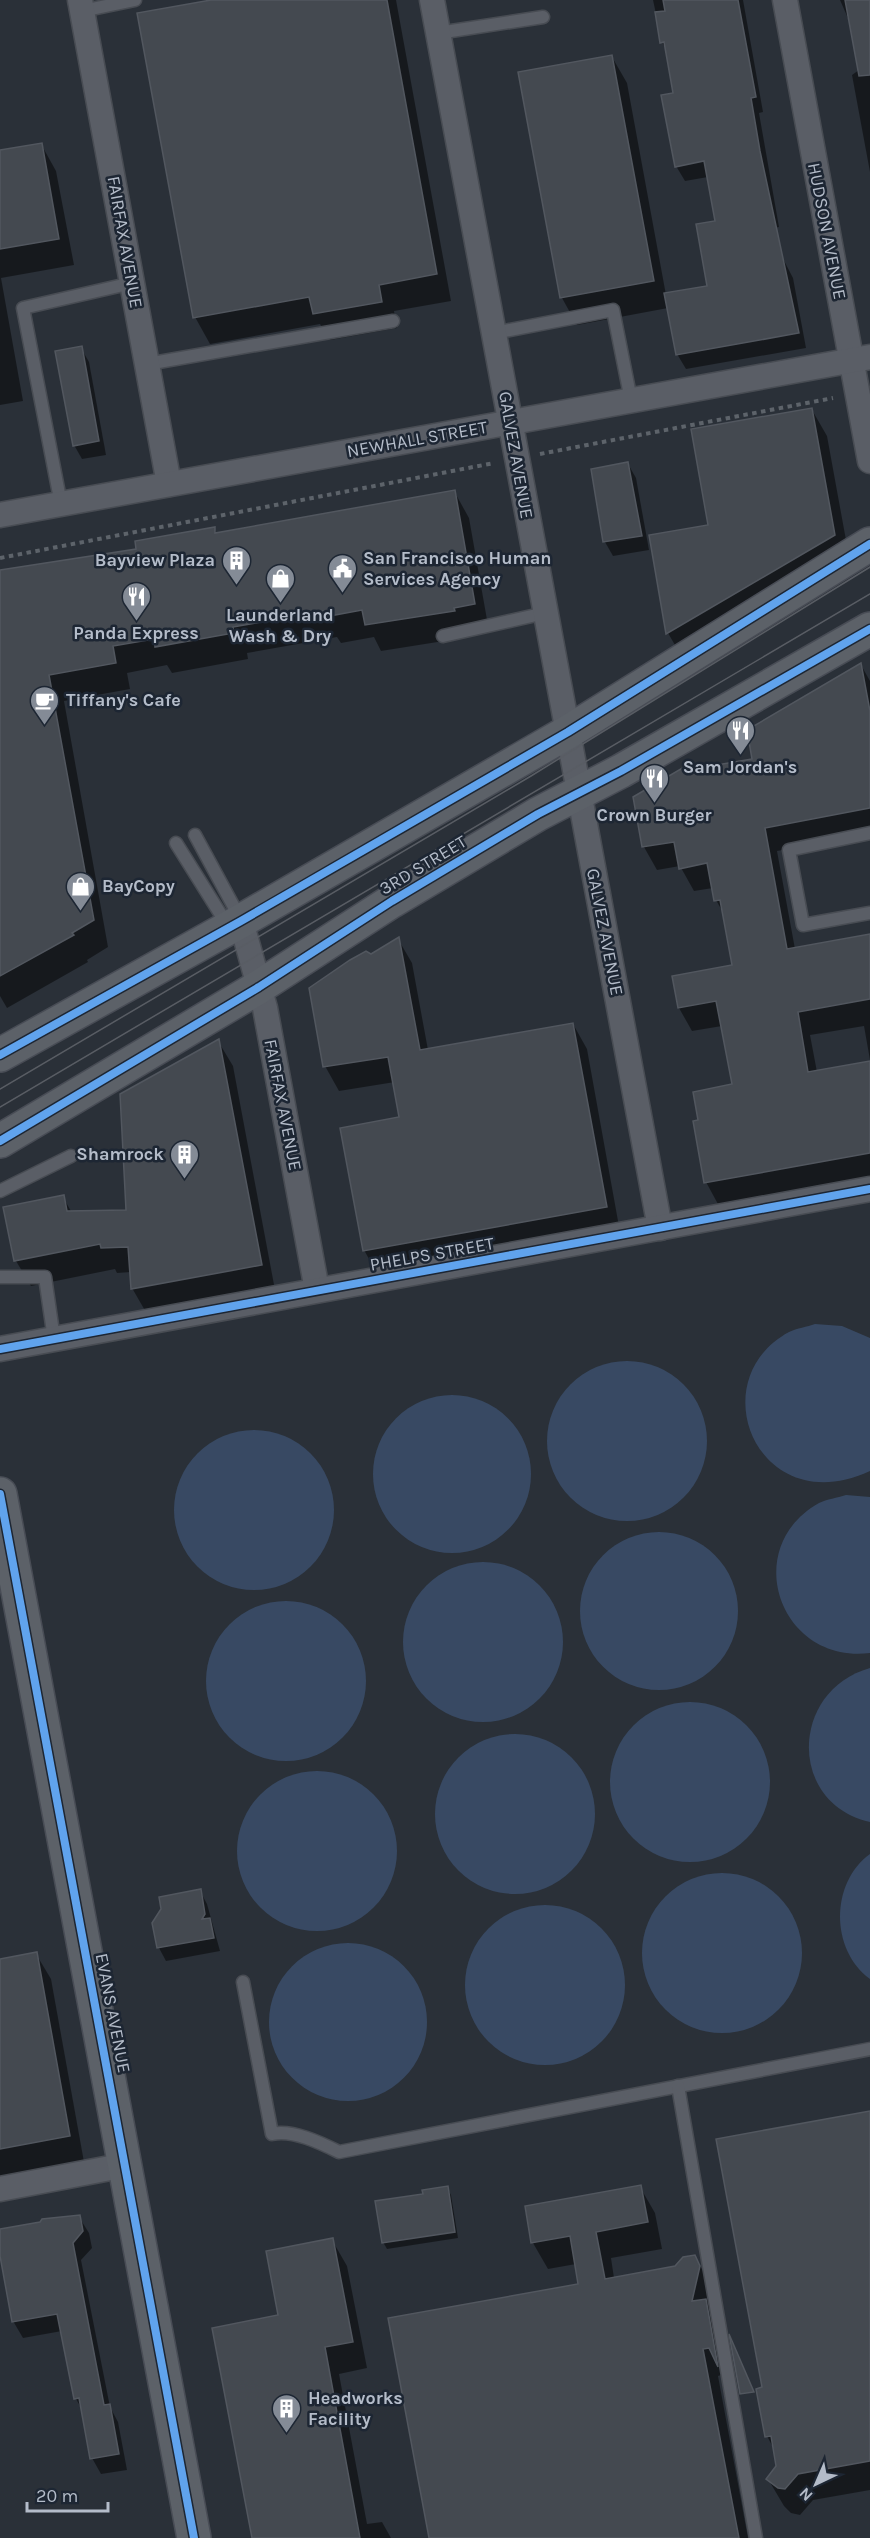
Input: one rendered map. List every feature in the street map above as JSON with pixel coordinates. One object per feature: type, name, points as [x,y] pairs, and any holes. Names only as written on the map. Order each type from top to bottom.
[{"type":"main road","points":[[0,1055],[235,924],[568,732],[870,544]]},
{"type":"main road","name":"3RD STREET","points":[[0,1141],[260,987],[392,901],[538,814],[580,793],[870,629]]},
{"type":"main road","name":"EVANS AVENUE","points":[[0,1494],[194,2538]]},
{"type":"street","name":"GALVEZ AVENUE","points":[[432,0],[660,1228]]},
{"type":"street","name":"HUDSON AVENUE","points":[[784,0],[861,359],[858,393],[870,461]]},
{"type":"street","name":"FAIRFAX AVENUE","points":[[81,6],[169,484]]},
{"type":"street","name":"NEWHALL STREET","points":[[0,515],[861,359]]},
{"type":"street","name":"FAIRFAX AVENUE","points":[[235,924],[260,987],[317,1290]]},
{"type":"street","name":"PHELPS STREET","points":[[0,1349],[870,1189]]},
{"type":"street","points":[[0,2189],[126,2165]]},
{"type":"lane","points":[[81,6],[135,0]]},
{"type":"lane","points":[[438,33],[543,17]]},
{"type":"lane","points":[[61,504],[23,308],[132,283]]},
{"type":"lane","points":[[494,333],[613,310],[631,400]]},
{"type":"lane","points":[[147,364],[393,321]]},
{"type":"lane","points":[[443,636],[545,613]]},
{"type":"lane","points":[[870,833],[789,850],[803,925],[870,913]]},
{"type":"lane","points":[[195,835],[235,924]]},
{"type":"lane","points":[[176,843],[235,924]]},
{"type":"lane","points":[[0,1191],[71,1156]]},
{"type":"lane","points":[[0,1277],[45,1277],[54,1339]]},
{"type":"lane","points":[[243,1982],[272,2134],[280,2132],[339,2151],[870,2049]]},
{"type":"lane","points":[[678,2086],[756,2538]]},
{"type":"path","points":[[0,558],[858,393]]},
{"type":"water","points":[[815,1324],[842,1326],[870,1338],[870,1471],[831,1482],[798,1478],[772,1463],[754,1439],[746,1411],[748,1382],[762,1354],[789,1332]]},
{"type":"water","points":[[627,1361],[657,1368],[671,1375],[683,1385],[693,1397],[700,1411],[707,1441],[700,1471],[693,1485],[683,1497],[671,1507],[657,1514],[627,1521],[597,1514],[583,1507],[571,1497],[561,1485],[554,1471],[547,1441],[554,1411],[561,1397],[571,1385],[583,1375],[597,1368]]},
{"type":"water","points":[[452,1395],[468,1396],[482,1401],[496,1408],[508,1418],[518,1430],[525,1444],[530,1458],[530,1490],[525,1504],[518,1518],[508,1530],[496,1540],[482,1547],[468,1552],[452,1553],[436,1552],[422,1547],[408,1540],[396,1530],[386,1518],[379,1504],[374,1490],[373,1474],[374,1458],[379,1444],[386,1430],[396,1418],[408,1408],[422,1401],[436,1396]]},
{"type":"water","points":[[254,1430],[284,1437],[298,1444],[310,1454],[320,1466],[327,1480],[334,1510],[327,1540],[320,1554],[310,1566],[298,1576],[284,1583],[254,1590],[224,1583],[210,1576],[198,1566],[188,1554],[181,1540],[174,1510],[181,1480],[188,1466],[198,1454],[210,1444],[224,1437]]},
{"type":"water","points":[[846,1495],[870,1497],[870,1653],[839,1652],[813,1641],[793,1622],[781,1599],[776,1573],[781,1547],[795,1523],[819,1503]]},
{"type":"water","points":[[659,1532],[675,1533],[689,1538],[703,1545],[715,1555],[725,1567],[732,1581],[737,1595],[737,1627],[732,1641],[725,1655],[715,1667],[703,1677],[689,1684],[675,1689],[659,1690],[643,1689],[629,1684],[615,1677],[603,1667],[593,1655],[586,1641],[581,1627],[580,1611],[581,1595],[586,1581],[593,1567],[603,1555],[615,1545],[629,1538],[643,1533]]},
{"type":"water","points":[[483,1562],[513,1568],[539,1586],[557,1612],[563,1642],[557,1672],[539,1698],[513,1716],[483,1722],[453,1716],[427,1698],[409,1672],[403,1642],[409,1612],[427,1586],[453,1568]]},
{"type":"water","points":[[286,1601],[316,1608],[330,1615],[342,1625],[352,1637],[359,1651],[366,1681],[359,1711],[352,1725],[342,1737],[330,1747],[316,1754],[286,1761],[256,1754],[242,1747],[230,1737],[220,1725],[213,1711],[206,1681],[213,1651],[220,1637],[230,1625],[242,1615],[256,1608]]},
{"type":"water","points":[[870,1668],[870,1822],[843,1811],[824,1794],[813,1771],[809,1747],[813,1722],[824,1699],[843,1680]]},
{"type":"water","points":[[690,1702],[720,1708],[746,1726],[764,1752],[770,1782],[764,1812],[746,1838],[720,1856],[690,1862],[660,1856],[634,1838],[616,1812],[610,1782],[616,1752],[634,1726],[660,1708]]},
{"type":"water","points":[[515,1734],[545,1741],[559,1748],[571,1758],[581,1770],[588,1784],[595,1814],[588,1844],[581,1858],[571,1870],[559,1880],[545,1887],[515,1894],[485,1887],[471,1880],[459,1870],[449,1858],[442,1844],[435,1814],[442,1784],[449,1770],[459,1758],[471,1748],[485,1741]]},
{"type":"water","points":[[317,1771],[347,1778],[361,1785],[373,1795],[383,1807],[390,1821],[397,1851],[390,1881],[383,1895],[373,1907],[361,1917],[347,1924],[317,1931],[287,1924],[273,1917],[261,1907],[251,1895],[244,1881],[237,1851],[244,1821],[251,1807],[261,1795],[273,1785],[287,1778]]},
{"type":"water","points":[[870,1854],[870,1979],[857,1966],[848,1951],[842,1934],[840,1916],[842,1899],[848,1882],[857,1867]]},
{"type":"water","points":[[722,1873],[752,1880],[766,1887],[778,1897],[788,1909],[795,1923],[802,1953],[795,1983],[788,1997],[778,2009],[766,2019],[752,2026],[722,2033],[692,2026],[678,2019],[666,2009],[656,1997],[649,1983],[642,1953],[649,1923],[656,1909],[666,1897],[678,1887],[692,1880]]},
{"type":"water","points":[[545,1905],[575,1912],[589,1919],[601,1929],[611,1941],[618,1955],[625,1985],[618,2015],[611,2029],[601,2041],[589,2051],[575,2058],[545,2065],[515,2058],[501,2051],[489,2041],[479,2029],[472,2015],[465,1985],[472,1955],[479,1941],[489,1929],[501,1919],[515,1912]]},
{"type":"water","points":[[348,1943],[364,1944],[378,1949],[392,1956],[404,1966],[414,1978],[421,1992],[426,2006],[426,2038],[421,2052],[414,2066],[404,2078],[392,2088],[378,2095],[364,2100],[348,2101],[332,2100],[318,2095],[304,2088],[292,2078],[282,2066],[275,2052],[270,2038],[269,2022],[270,2006],[275,1992],[282,1978],[292,1966],[304,1956],[318,1949],[332,1944]]},
{"type":"building","points":[[211,0],[387,0],[437,274],[379,285],[382,302],[313,314],[309,297],[193,318],[137,13]]},
{"type":"building","points":[[663,0],[738,0],[756,97],[751,98],[760,151],[799,333],[676,355],[664,293],[707,286],[696,224],[715,221],[704,161],[675,167],[661,95],[673,93],[664,42],[660,43],[655,12],[665,11]]},
{"type":"building","points":[[845,0],[870,0],[870,75],[859,76]]},
{"type":"building","points":[[612,55],[654,281],[560,298],[518,72]]},
{"type":"building","points":[[42,143],[59,239],[0,249],[0,150]]},
{"type":"building","points":[[82,346],[99,441],[73,446],[55,351]]},
{"type":"building","points":[[812,408],[835,535],[666,634],[649,535],[708,525],[691,429]]},
{"type":"building","points":[[628,462],[642,536],[603,542],[591,469]]},
{"type":"building","name":"Bayview Plaza","points":[[455,490],[475,604],[454,608],[455,611],[365,625],[362,610],[324,617],[323,611],[233,627],[234,633],[155,647],[154,639],[113,646],[116,663],[49,675],[94,920],[72,933],[74,935],[0,976],[0,570],[136,549],[135,541],[215,527],[215,533]]},
{"type":"building","points":[[861,663],[870,711],[870,808],[765,828],[787,949],[870,934],[870,999],[798,1012],[808,1072],[870,1061],[870,1153],[704,1183],[693,1121],[698,1120],[693,1092],[732,1084],[716,1001],[678,1008],[672,976],[732,965],[720,900],[714,901],[707,863],[679,869],[674,842],[642,847],[633,797],[691,763],[692,769],[752,759],[747,730]]},
{"type":"building","points":[[399,937],[420,1050],[573,1023],[607,1207],[363,1251],[340,1128],[399,1117],[388,1057],[323,1067],[309,988],[350,960],[366,951],[371,954]]},
{"type":"building","name":"Shamrock","points":[[219,1039],[262,1265],[131,1289],[128,1247],[101,1248],[100,1244],[14,1261],[3,1207],[64,1195],[67,1211],[126,1210],[120,1094]]},
{"type":"building","points":[[201,1889],[205,1914],[202,1919],[210,1918],[214,1938],[157,1948],[152,1923],[161,1909],[159,1897]]},
{"type":"building","points":[[37,1952],[70,2136],[0,2149],[0,1959]]},
{"type":"building","points":[[870,2111],[870,2461],[798,2474],[785,2489],[778,2488],[766,2479],[776,2466],[771,2436],[765,2437],[756,2389],[762,2387],[716,2139]]},
{"type":"building","points":[[641,2185],[648,2222],[596,2232],[605,2279],[675,2266],[683,2257],[695,2255],[700,2266],[692,2301],[706,2299],[718,2367],[709,2348],[703,2349],[739,2538],[429,2538],[388,2318],[578,2284],[570,2236],[531,2243],[525,2206]]},
{"type":"building","points":[[448,2186],[455,2232],[382,2243],[375,2201],[423,2194],[422,2190]]},
{"type":"building","points":[[80,2215],[83,2231],[73,2243],[104,2405],[110,2404],[119,2454],[90,2459],[79,2398],[74,2399],[57,2314],[12,2322],[0,2256],[0,2229],[40,2222],[42,2219]]},
{"type":"building","name":"Headworks Facility","points":[[333,2238],[353,2342],[325,2347],[360,2538],[252,2538],[212,2328],[278,2315],[266,2251]]},
{"type":"building","points":[[729,2334],[754,2392],[740,2394]]},
{"type":"tram line","points":[[0,1089],[531,776],[870,567]]},
{"type":"tram line","points":[[0,1107],[870,594]]},
{"type":"cycle path","points":[[0,1055],[241,921],[568,732],[870,544]]},
{"type":"cycle path","points":[[0,1141],[259,987],[392,901],[538,814],[621,771],[870,629]]},
{"type":"cycle path","points":[[0,1349],[870,1189]]},
{"type":"cycle path","points":[[0,1494],[194,2538]]},
{"type":"place","name":"Bayview Plaza","points":[[236,586]]},
{"type":"place","name":"San Francisco Human Services Agency","points":[[342,594]]},
{"type":"place","name":"Launderland Wash & Dry","points":[[280,604]]},
{"type":"place","name":"Panda Express","points":[[136,622]]},
{"type":"place","name":"Tiffany's Cafe","points":[[45,726]]},
{"type":"place","name":"Sam Jordan's","points":[[740,756]]},
{"type":"place","name":"Crown Burger","points":[[654,804]]},
{"type":"place","name":"BayCopy","points":[[81,912]]},
{"type":"place","name":"Shamrock","points":[[185,1180]]},
{"type":"place","name":"Headworks Facility","points":[[287,2434]]}]
